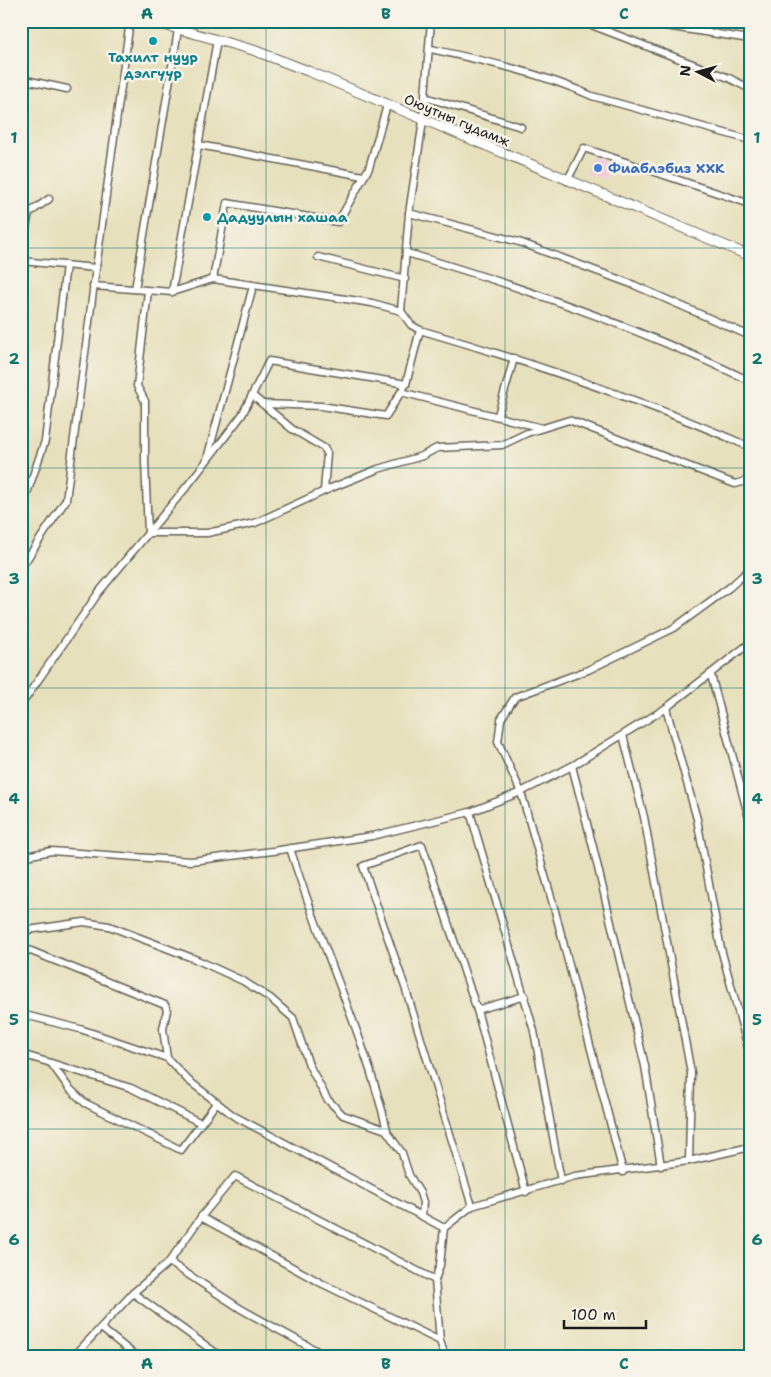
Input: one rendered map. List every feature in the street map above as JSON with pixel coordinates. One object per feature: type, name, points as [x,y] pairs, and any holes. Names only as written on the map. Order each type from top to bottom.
[{"type":"street","points":[[21,568],[66,500],[93,286],[130,21]]},
{"type":"street","name":"Оюутны гудамж","points":[[150,21],[281,60],[567,181],[600,191],[750,256]]},
{"type":"street","points":[[401,311],[408,253],[409,213],[425,98],[431,21]]},
{"type":"street","points":[[581,21],[729,78],[750,88]]},
{"type":"street","points":[[633,21],[750,39]]},
{"type":"street","points":[[135,289],[178,30]]},
{"type":"street","points":[[172,292],[217,40]]},
{"type":"street","points":[[430,49],[503,66],[573,87],[592,96],[750,140]]},
{"type":"street","points":[[21,79],[67,89]]},
{"type":"street","points":[[425,98],[521,127]]},
{"type":"street","points":[[213,279],[226,204],[338,222],[369,168],[387,105]]},
{"type":"street","points":[[199,145],[363,176]]},
{"type":"street","points":[[567,181],[584,148],[750,204]]},
{"type":"street","points":[[21,251],[29,213],[49,199]]},
{"type":"street","points":[[409,213],[519,242],[634,286],[750,336]]},
{"type":"street","points":[[408,253],[504,282],[710,362],[750,381]]},
{"type":"street","points":[[318,257],[405,279]]},
{"type":"street","points":[[21,261],[96,268]]},
{"type":"street","points":[[21,521],[25,499],[45,442],[66,265]]},
{"type":"street","points":[[93,286],[172,292],[213,279],[372,303],[401,311],[411,325],[420,330],[514,358],[667,411],[750,447]]},
{"type":"street","points":[[206,462],[253,286]]},
{"type":"street","points":[[148,291],[137,386],[145,401],[148,533]]},
{"type":"street","points":[[263,404],[321,406],[386,416],[406,384],[420,330]]},
{"type":"street","points":[[498,415],[514,358]]},
{"type":"street","points":[[21,705],[99,592],[206,462],[242,415],[269,361],[406,384]]},
{"type":"street","points":[[400,392],[498,415],[542,428]]},
{"type":"street","points":[[253,396],[292,430],[324,448],[327,453],[324,491]]},
{"type":"street","points":[[148,533],[207,533],[254,523],[324,491],[378,469],[422,456],[437,448],[502,445],[542,428],[569,420],[735,484],[750,480]]},
{"type":"street","points":[[623,1172],[555,911],[521,792],[498,742],[501,719],[515,697],[588,670],[674,628],[730,587],[750,569]]},
{"type":"street","points":[[21,857],[51,850],[191,861],[372,836],[470,812],[521,792],[572,766],[624,735],[666,708],[750,643]]},
{"type":"street","points":[[711,675],[750,822]]},
{"type":"street","points":[[666,708],[697,819],[721,949],[750,1055]]},
{"type":"street","points":[[624,735],[644,817],[691,1073],[689,1161]]},
{"type":"street","points":[[572,766],[645,1066],[661,1166]]},
{"type":"street","points":[[470,812],[534,1031],[561,1181]]},
{"type":"street","points":[[472,1206],[406,990],[363,866],[422,845],[477,1010],[526,1192]]},
{"type":"street","points":[[290,848],[309,907],[377,1088],[386,1130],[402,1152],[409,1175],[420,1193],[423,1202],[422,1216]]},
{"type":"street","points":[[21,931],[84,922],[109,926],[195,959],[243,981],[270,998],[276,1006],[293,1018],[309,1065],[327,1099],[343,1115],[386,1130]]},
{"type":"street","points":[[21,946],[165,1005],[167,1010],[163,1036],[167,1058]]},
{"type":"street","points":[[477,1010],[525,996]]},
{"type":"street","points":[[21,1014],[80,1029],[167,1058],[188,1080],[240,1119],[444,1228]]},
{"type":"street","points":[[21,1054],[130,1088],[200,1122]]},
{"type":"street","points":[[51,1063],[69,1088],[86,1103],[181,1150],[200,1122],[217,1102]]},
{"type":"street","points":[[445,1356],[440,1341],[435,1280],[440,1265],[444,1228],[472,1206],[526,1192],[575,1176],[623,1172],[661,1166],[750,1147]]},
{"type":"street","points":[[74,1356],[133,1294],[169,1262],[201,1217],[235,1176],[435,1280]]},
{"type":"street","points":[[201,1217],[321,1283],[440,1341]]},
{"type":"street","points":[[169,1262],[241,1309],[326,1356]]},
{"type":"street","points":[[133,1294],[220,1356]]},
{"type":"street","points":[[101,1328],[136,1356]]},
{"type":"shaded area","name":"Фиаблэбиз ХХК","points":[[592,156],[611,163],[605,179],[586,173]]},
{"type":"place","name":"Тахилт нуур дэлгүүр","points":[[153,41]]},
{"type":"place","name":"Фиаблэбиз ХХК","points":[[598,168]]},
{"type":"place","name":"Дадуулын хашаа","points":[[207,217]]}]
